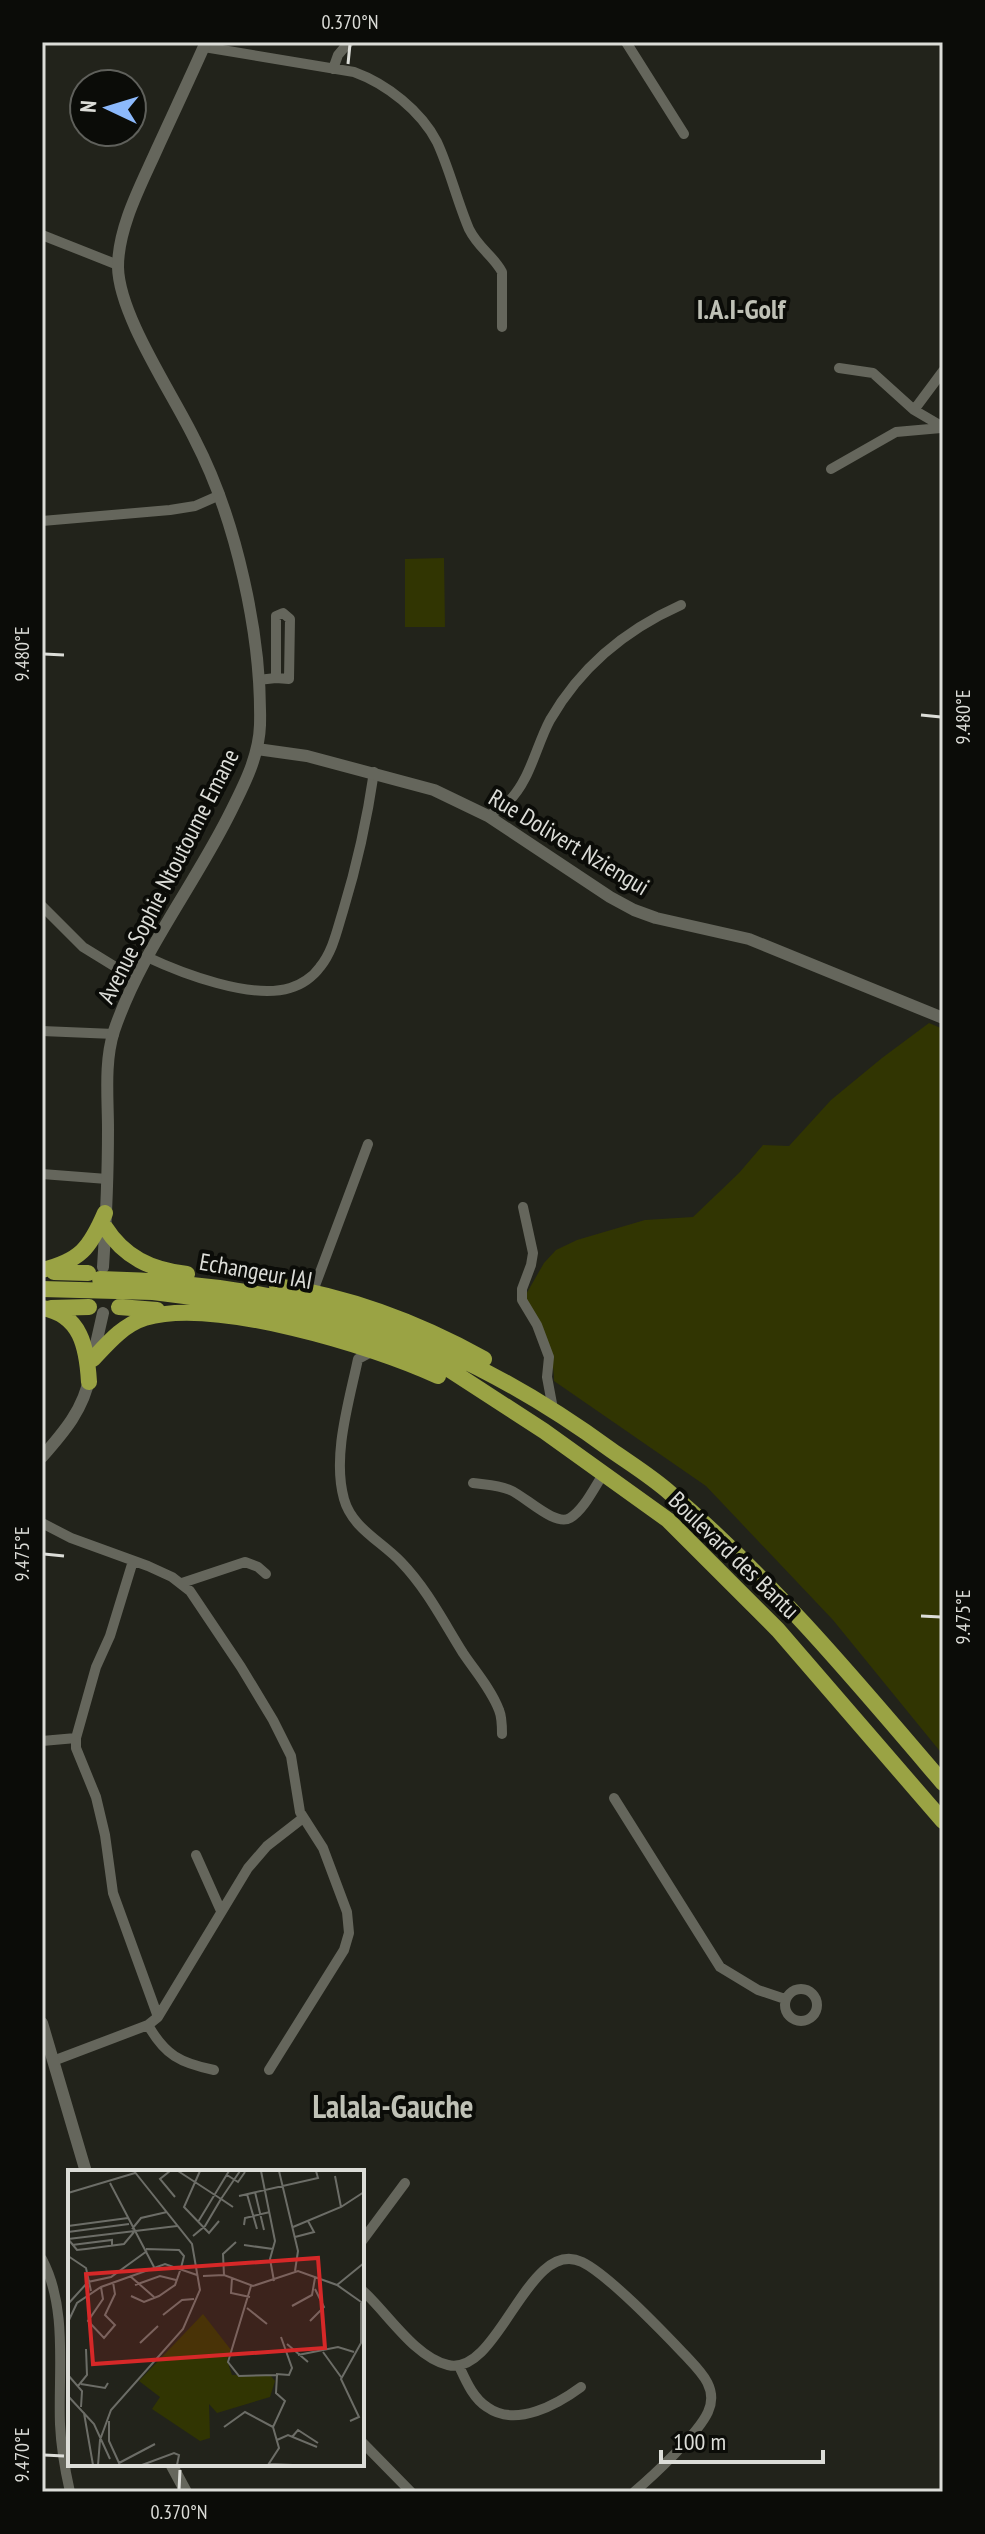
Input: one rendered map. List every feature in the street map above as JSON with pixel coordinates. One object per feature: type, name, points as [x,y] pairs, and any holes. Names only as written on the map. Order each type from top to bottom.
[{"type":"highway","points":[[42,1271],[79,1257],[105,1220],[118,1246],[133,1259],[177,1273]]},
{"type":"highway","points":[[42,1271],[177,1273],[313,1291],[391,1315],[458,1344],[512,1374],[553,1409]]},
{"type":"highway","name":"Echangeur IAI","points":[[42,1279],[169,1281],[257,1292],[308,1303],[376,1324],[452,1363]]},
{"type":"highway","name":"Echangeur IAI","points":[[42,1289],[153,1292],[255,1305],[452,1363]]},
{"type":"highway","points":[[44,1308],[175,1312],[300,1330],[373,1351],[433,1374],[544,1431]]},
{"type":"highway","points":[[44,1308],[63,1314],[79,1331],[88,1358],[89,1382]]},
{"type":"highway","points":[[94,1353],[133,1323],[175,1312]]},
{"type":"highway","name":"Boulevard des Bantu","points":[[452,1363],[486,1371],[553,1409],[668,1491],[724,1542],[831,1650],[943,1783]]},
{"type":"highway","name":"Boulevard des Bantu","points":[[452,1363],[668,1520],[778,1630],[943,1821]]},
{"type":"street","points":[[333,69],[338,55],[349,42]]},
{"type":"street","points":[[626,42],[684,134]]},
{"type":"street","points":[[205,45],[373,79],[394,93],[431,133],[470,231],[482,250],[499,265],[502,272],[502,327]]},
{"type":"street","name":"Avenue Sophie Ntoutoume Emane","points":[[103,1271],[108,1070],[114,1034],[135,979],[216,840],[249,773],[260,731],[258,680],[244,588],[220,495],[197,442],[133,321],[119,281],[118,265],[124,230],[205,45]]},
{"type":"street","points":[[42,235],[118,265]]},
{"type":"street","points":[[839,368],[873,373],[914,410],[943,428]]},
{"type":"street","points":[[914,410],[943,371]]},
{"type":"street","points":[[831,469],[896,432],[943,428]]},
{"type":"street","points":[[42,521],[170,510],[195,506],[220,495]]},
{"type":"street","points":[[488,816],[516,792],[550,720],[592,662],[648,620],[681,605]]},
{"type":"street","points":[[258,680],[289,679],[290,619],[283,613],[276,616],[276,678]]},
{"type":"street","name":"Rue Dolivert Nziengui","points":[[257,749],[307,756],[434,790],[488,816],[634,910],[749,939],[943,1018]]},
{"type":"street","points":[[147,957],[183,972],[247,988],[289,989],[310,978],[330,951],[339,926],[365,833],[374,772]]},
{"type":"street","points":[[42,906],[83,947],[135,979]]},
{"type":"street","points":[[42,1031],[114,1034]]},
{"type":"street","points":[[313,1291],[368,1144]]},
{"type":"street","points":[[42,1174],[107,1179]]},
{"type":"street","points":[[523,1207],[533,1259],[522,1289],[522,1300],[537,1325],[549,1357],[547,1377],[553,1409]]},
{"type":"street","points":[[42,1457],[73,1420],[89,1382],[104,1309],[125,1296],[126,1287],[103,1271],[81,1283],[80,1291],[84,1302],[104,1309]]},
{"type":"street","points":[[373,1351],[358,1359],[354,1375],[342,1451],[344,1498],[355,1522],[400,1561],[444,1618],[494,1699],[501,1714],[502,1734]]},
{"type":"street","points":[[473,1483],[514,1491],[556,1519],[565,1520],[574,1516],[604,1473]]},
{"type":"street","points":[[42,1523],[182,1583],[241,1667],[291,1756],[303,1818],[323,1848],[347,1912],[349,1933],[344,1950],[269,2070]]},
{"type":"street","points":[[133,1561],[110,1636],[96,1667],[76,1738],[102,1823],[113,1893],[158,2017]]},
{"type":"street","points":[[182,1583],[245,1562],[266,1574]]},
{"type":"street","points":[[42,1741],[76,1738]]},
{"type":"street","points":[[614,1798],[720,1967],[758,1990],[785,1999]]},
{"type":"street","points":[[53,2061],[148,2025],[158,2017],[258,1854],[303,1818]]},
{"type":"street","points":[[196,1855],[221,1911]]},
{"type":"street","points":[[42,2023],[85,2170]]},
{"type":"street","points":[[148,2025],[167,2053],[188,2064],[214,2070]]},
{"type":"street","points":[[364,2238],[405,2183]]},
{"type":"street","points":[[42,2259],[56,2309],[61,2436],[70,2492]]},
{"type":"street","points":[[364,2292],[423,2352],[447,2365],[459,2366],[487,2348],[525,2290],[544,2270],[572,2259],[582,2262],[609,2282],[674,2344],[706,2377],[712,2393],[709,2412],[694,2432],[634,2492]]},
{"type":"street","points":[[459,2366],[480,2402],[491,2410],[507,2414],[546,2408],[564,2400],[581,2387]]},
{"type":"street","points":[[364,2444],[411,2492]]},
{"type":"street","points":[[172,2466],[186,2492]]},
{"type":"green space","points":[[444,558],[445,627],[405,627],[405,559]]},
{"type":"green space","points":[[929,1023],[943,1029],[943,1755],[833,1620],[706,1486],[554,1381],[549,1347],[525,1296],[544,1263],[556,1250],[577,1240],[645,1220],[693,1217],[763,1145],[789,1146],[831,1100]]},
{"type":"district","name":"I.A.I-Golf","points":[[741,308]]},
{"type":"district","name":"Lalala-Gauche","points":[[393,2106]]}]
